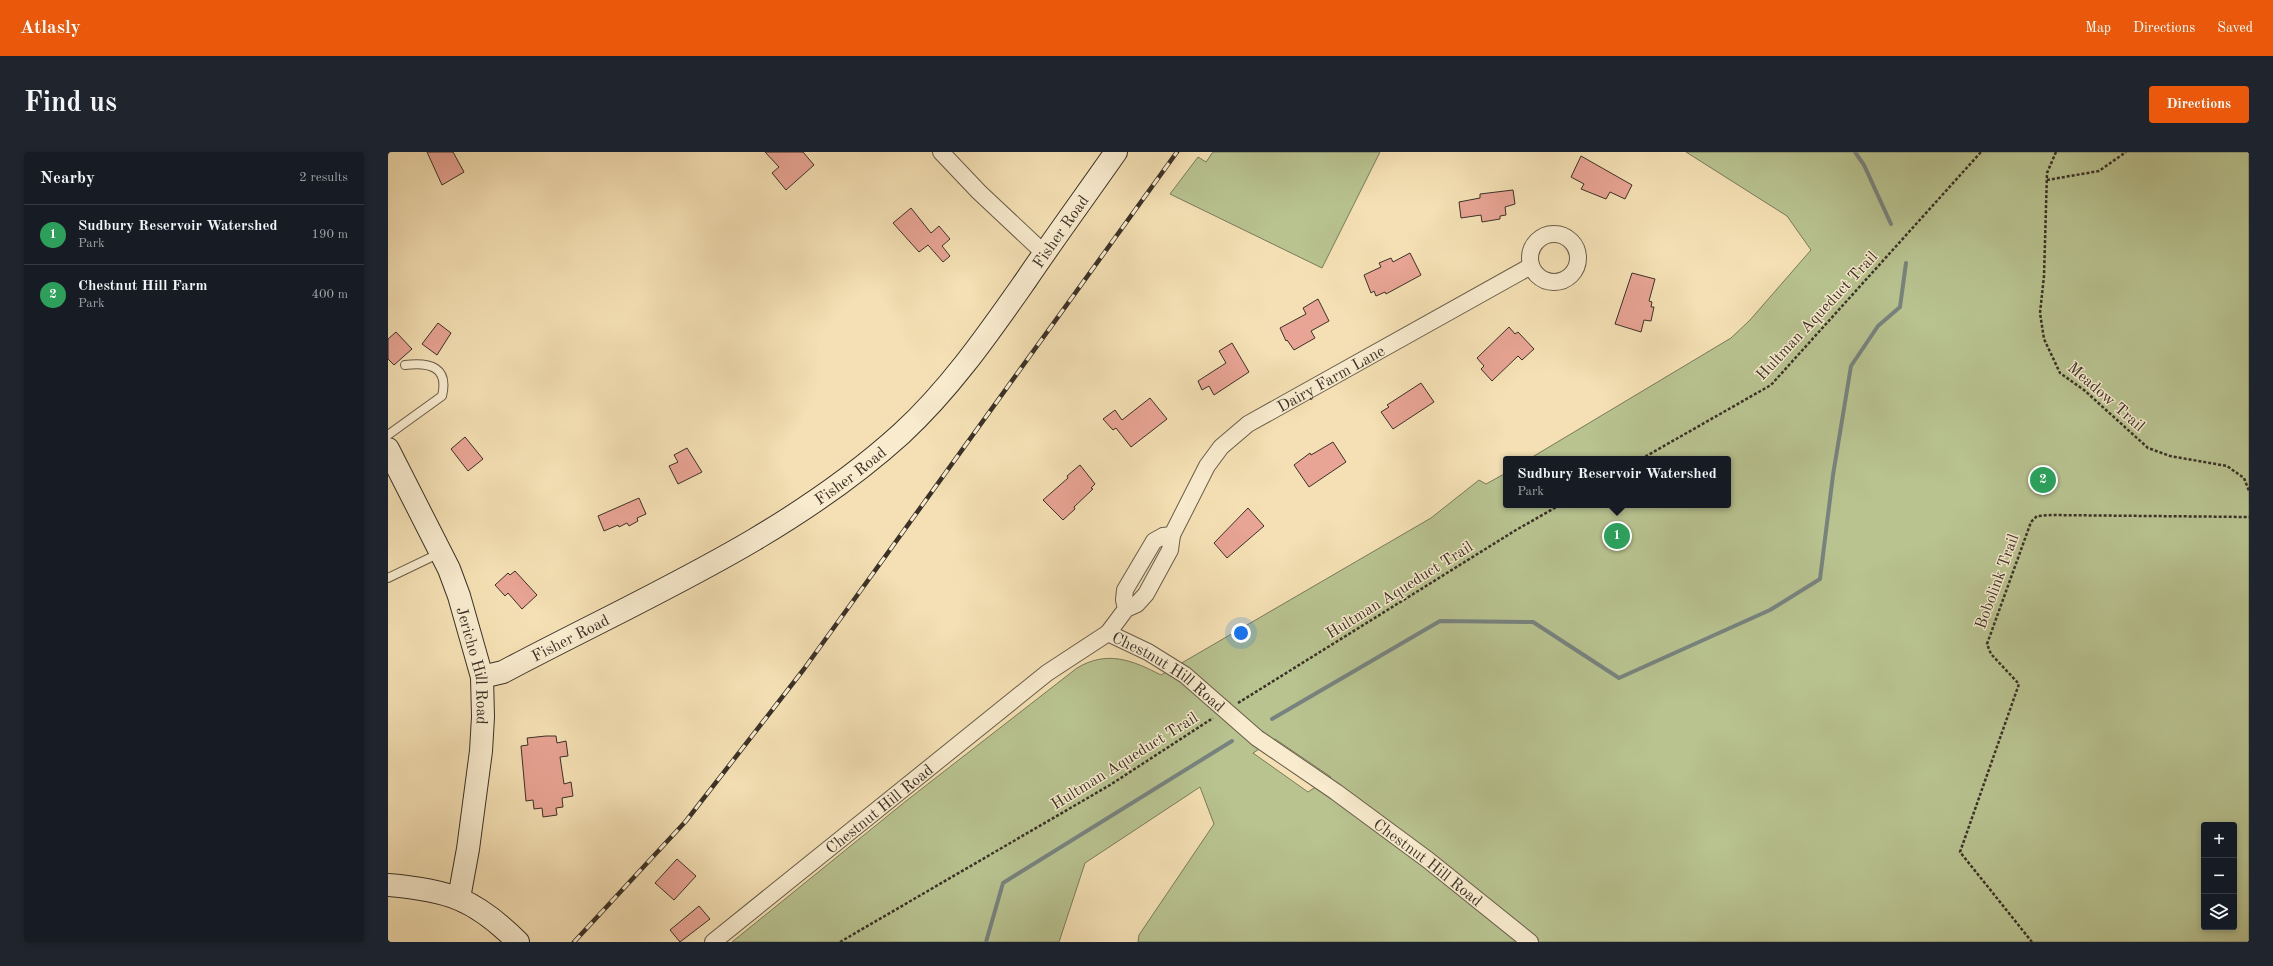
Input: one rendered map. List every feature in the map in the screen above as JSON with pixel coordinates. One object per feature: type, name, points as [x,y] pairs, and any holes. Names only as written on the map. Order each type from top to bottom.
[{"type":"street","points":[[941,152],[979,192],[1044,254]]},
{"type":"street","name":"Fisher Road","points":[[482,677],[503,672],[734,552],[796,516],[853,474],[902,433],[939,395],[989,333],[1116,152]]},
{"type":"street","name":"Dairy Farm Lane","points":[[1108,633],[1126,609],[1137,604],[1146,594],[1170,550],[1172,535],[1207,466],[1221,447],[1248,424],[1532,266]]},
{"type":"street","name":"Jericho Hill Road","points":[[388,450],[441,553],[460,596],[482,677],[483,717],[481,751],[468,849],[459,898]]},
{"type":"street","name":"Chestnut Hill Road","points":[[713,942],[1047,673],[1108,633],[1148,652],[1186,675],[1257,738],[1336,792],[1428,860],[1530,942]]},
{"type":"street","points":[[388,885],[441,893],[459,898],[498,922],[518,942]]},
{"type":"lane","points":[[388,435],[442,396],[445,384],[442,375],[435,368],[423,363],[405,365]]},
{"type":"lane","points":[[388,578],[441,553]]},
{"type":"path","name":"Hultman Aqueduct Trail","points":[[1646,456],[1771,385],[1981,152]]},
{"type":"path","name":"Meadow Trail","points":[[2056,152],[2047,172],[2044,276],[2040,314],[2044,338],[2060,373],[2084,390],[2148,448],[2170,456],[2197,459],[2227,466],[2244,478],[2249,491]]},
{"type":"path","points":[[2047,180],[2099,171],[2126,152]]},
{"type":"path","name":"Hultman Aqueduct Trail","points":[[840,942],[1110,785],[1226,710],[1516,530],[1555,508]]},
{"type":"path","name":"Bobolink Trail","points":[[2032,942],[1960,852],[2019,684],[1991,654],[1987,644],[2031,522],[2038,516],[2050,515],[2249,517]]},
{"type":"green space","points":[[1213,152],[1380,152],[1322,268],[1170,194],[1198,157],[1206,162]]},
{"type":"green space","points":[[1686,152],[2249,152],[2249,942],[1138,942],[1139,935],[1214,824],[1200,787],[1085,863],[1059,942],[732,942],[906,801],[1077,668],[1099,659],[1109,658],[1130,661],[1161,675],[1431,518],[1479,480],[1486,484],[1503,475],[1503,508],[1731,508],[1731,456],[1534,456],[1731,338],[1750,320],[1811,250],[1787,216]],"holes":[[[1275,739],[1331,777],[1308,792],[1253,753]]]},
{"type":"building","points":[[427,152],[453,152],[464,172],[442,185]]},
{"type":"building","points":[[765,152],[803,152],[814,165],[786,190],[772,173],[779,167]]},
{"type":"building","points":[[1581,156],[1632,185],[1625,199],[1610,192],[1606,199],[1581,189],[1584,184],[1571,177]]},
{"type":"building","points":[[1513,190],[1515,204],[1505,207],[1506,215],[1500,216],[1500,219],[1482,222],[1481,215],[1461,218],[1459,202],[1480,198],[1480,194]]},
{"type":"building","points":[[911,208],[931,233],[939,226],[950,239],[942,246],[950,256],[943,262],[928,245],[919,252],[893,223]]},
{"type":"building","points":[[1410,253],[1421,275],[1386,294],[1385,292],[1376,296],[1374,291],[1371,293],[1364,275],[1381,267],[1379,263],[1391,258],[1393,262]]},
{"type":"building","points":[[1632,273],[1655,279],[1649,301],[1652,302],[1651,307],[1654,307],[1651,321],[1644,320],[1641,332],[1615,324]]},
{"type":"building","points":[[1318,299],[1329,321],[1311,331],[1315,338],[1294,350],[1287,340],[1286,341],[1280,328],[1306,314],[1303,308]]},
{"type":"building","points":[[438,323],[451,333],[437,355],[422,344]]},
{"type":"building","points":[[1509,327],[1515,334],[1518,332],[1534,349],[1522,360],[1518,356],[1492,381],[1481,369],[1484,366],[1477,358]]},
{"type":"building","points":[[396,332],[412,349],[394,365],[388,359],[388,339]]},
{"type":"building","points":[[1232,343],[1249,372],[1214,395],[1209,386],[1202,390],[1198,381],[1226,363],[1219,351]]},
{"type":"building","points":[[1421,383],[1434,402],[1393,429],[1381,412],[1389,407],[1387,405]]},
{"type":"building","points":[[1150,398],[1167,419],[1131,447],[1116,428],[1113,430],[1103,419],[1115,410],[1122,420]]},
{"type":"building","points":[[465,437],[483,459],[468,471],[451,449]]},
{"type":"building","points":[[1333,442],[1346,462],[1309,487],[1294,465],[1310,453],[1311,455]]},
{"type":"building","points":[[687,448],[702,472],[678,484],[669,466],[678,462],[674,455]]},
{"type":"building","points":[[1080,465],[1095,484],[1091,488],[1093,489],[1063,520],[1043,500]]},
{"type":"building","points":[[639,498],[646,514],[637,518],[638,521],[629,526],[627,523],[604,531],[598,516]]},
{"type":"building","points":[[1248,508],[1264,526],[1227,558],[1214,543]]},
{"type":"building","points":[[515,571],[537,595],[522,609],[508,593],[505,596],[495,585],[508,573],[510,575]]},
{"type":"building","points":[[556,736],[557,743],[566,741],[568,756],[560,757],[564,784],[571,782],[573,796],[562,798],[563,807],[556,808],[557,815],[543,817],[542,808],[534,809],[533,800],[526,801],[521,746],[528,745],[527,738]]},
{"type":"building","points":[[677,859],[696,876],[674,900],[655,883]]},
{"type":"building","points":[[699,906],[710,919],[680,942],[670,930]]},
{"type":"waterway","points":[[1855,152],[1864,165],[1891,224]]},
{"type":"waterway","points":[[1272,719],[1440,621],[1533,622],[1619,678],[1770,610],[1820,579],[1833,475],[1851,366],[1878,326],[1900,307],[1906,263]]},
{"type":"waterway","points":[[986,942],[1003,883],[1232,741]]},
{"type":"railway","points":[[574,942],[686,821],[804,669],[1177,152]]},
{"type":"place","name":"Chestnut Hill Farm","points":[[2043,480]]},
{"type":"place","name":"Sudbury Reservoir Watershed","points":[[1617,536]]}]
